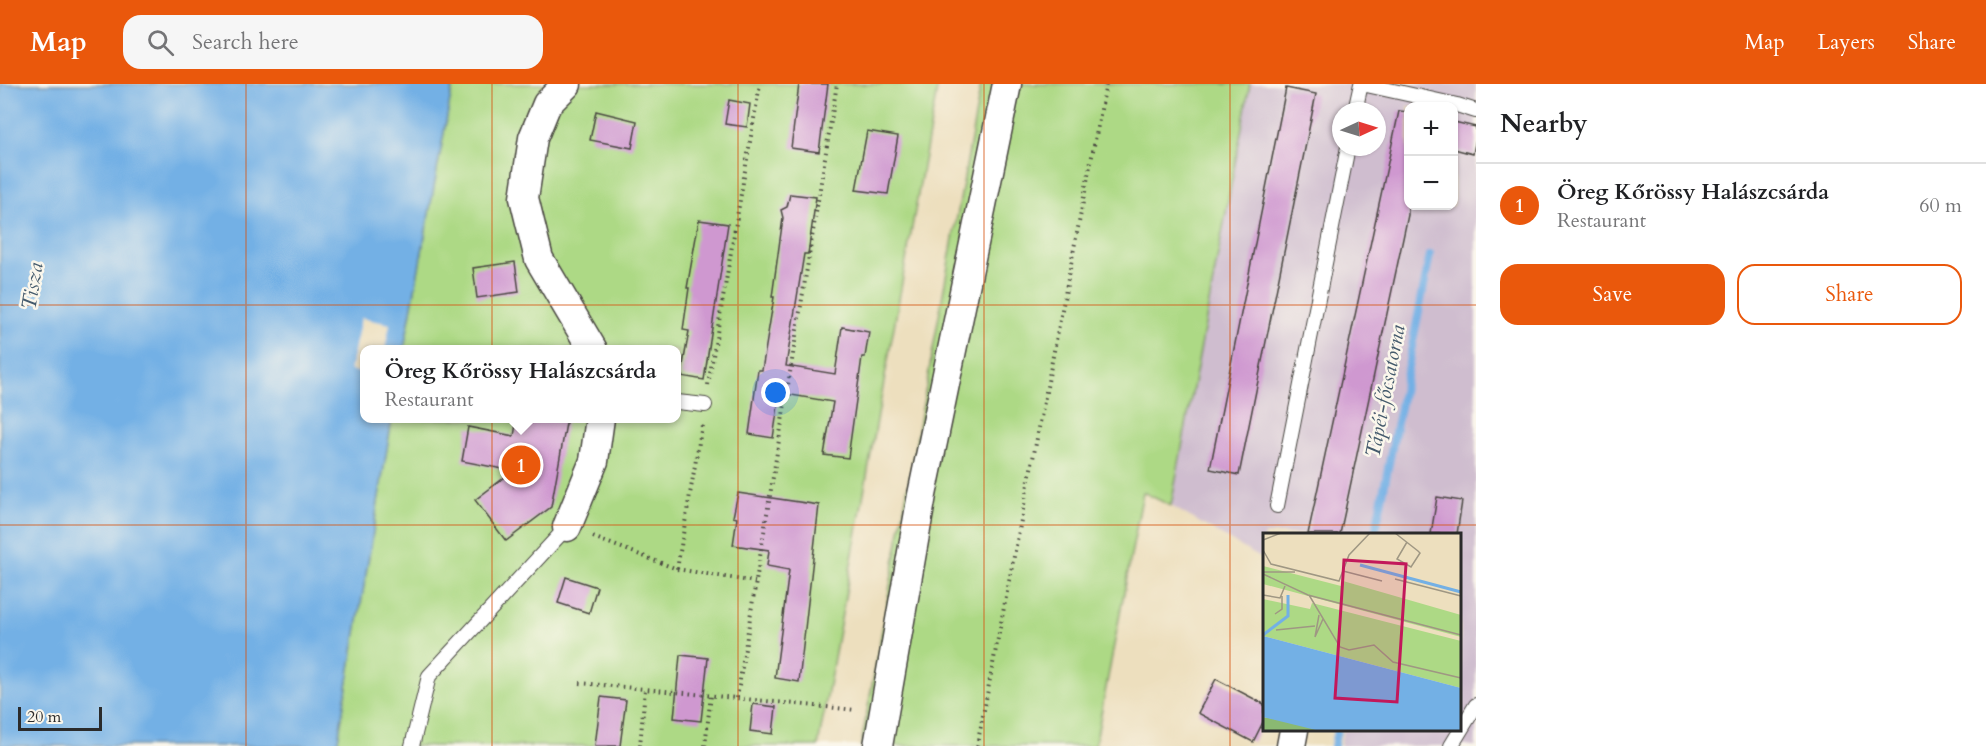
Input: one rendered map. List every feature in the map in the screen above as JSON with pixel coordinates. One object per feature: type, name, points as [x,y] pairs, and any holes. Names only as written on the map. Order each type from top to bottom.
[{"type":"street","points":[[567,84],[547,104],[533,138],[524,198],[539,259],[589,345]]},
{"type":"street","points":[[878,746],[922,495],[1007,84]]},
{"type":"street","points":[[567,527],[594,461],[599,423]]},
{"type":"street","points":[[1291,746],[1294,731]]},
{"type":"lane","points":[[1357,102],[1361,84],[1476,111]]},
{"type":"lane","points":[[1277,506],[1346,156]]},
{"type":"lane","points":[[681,402],[705,405]]},
{"type":"lane","points":[[412,746],[429,676],[567,527]]},
{"type":"lane","points":[[1461,730],[1476,705]]},
{"type":"lane","points":[[1451,746],[1460,731]]},
{"type":"path","points":[[677,569],[760,84]]},
{"type":"path","points":[[737,698],[837,84]]},
{"type":"path","points":[[976,746],[1106,84]]},
{"type":"path","points":[[567,527],[677,569],[755,582]]},
{"type":"path","points":[[580,683],[884,713]]},
{"type":"path","points":[[640,746],[645,689]]},
{"type":"path","points":[[705,746],[711,695]]},
{"type":"shaded area","points":[[1250,84],[1476,84],[1476,746],[1340,746],[1343,731],[1461,731],[1461,533],[1263,533],[1263,559],[1171,506]]},
{"type":"green space","points":[[453,84],[938,84],[818,746],[337,746],[391,423],[681,423],[681,345],[405,345]]},
{"type":"green space","points":[[981,84],[1250,84],[1171,506],[1143,492],[1095,746],[861,746]]},
{"type":"water","name":"Tisza","points":[[0,84],[453,84],[405,345],[360,345],[360,423],[391,423],[337,746],[0,746]]},
{"type":"pier","points":[[361,318],[390,324],[386,345],[360,345],[360,373],[350,370]]},
{"type":"building","points":[[799,84],[828,84],[819,152],[791,148]]},
{"type":"building","points":[[1286,88],[1316,94],[1239,475],[1210,469]]},
{"type":"building","points":[[729,100],[750,104],[747,127],[725,124]]},
{"type":"building","points":[[596,111],[637,121],[632,148],[590,140]]},
{"type":"building","points":[[1399,111],[1404,112],[1404,210],[1408,210],[1408,215],[1340,533],[1308,533]]},
{"type":"building","points":[[1458,123],[1476,127],[1473,154],[1458,150]]},
{"type":"building","points":[[867,131],[898,136],[888,194],[856,190]]},
{"type":"building","points":[[790,194],[816,197],[808,254],[804,254],[786,366],[835,374],[842,327],[869,332],[865,357],[862,357],[848,458],[824,455],[833,402],[780,393],[773,438],[749,434],[758,370],[762,370],[774,297],[772,297],[783,218],[781,210],[787,207]]},
{"type":"building","points":[[699,220],[728,224],[704,380],[681,376],[689,331],[683,330],[689,288],[687,288]]},
{"type":"building","points":[[515,262],[519,292],[477,298],[473,268]]},
{"type":"building","points":[[516,423],[566,423],[551,507],[506,541],[475,500],[513,471],[462,461],[468,427],[514,436]]},
{"type":"building","points":[[738,493],[819,505],[799,682],[775,678],[789,570],[767,566],[769,550],[733,545],[737,518],[733,517]]},
{"type":"building","points":[[1437,497],[1462,501],[1457,533],[1431,533]]},
{"type":"building","points":[[566,577],[597,587],[589,613],[558,603]]},
{"type":"building","points":[[680,655],[708,658],[701,721],[674,718]]},
{"type":"building","points":[[1216,679],[1263,703],[1263,722],[1253,742],[1198,713]]},
{"type":"building","points":[[601,697],[626,700],[620,746],[595,746]]},
{"type":"building","points":[[753,704],[776,707],[773,734],[750,731]]},
{"type":"waterway","name":"Tápéi-főcsatorna","points":[[1375,533],[1430,255]]},
{"type":"waterway","name":"Tápéi-főcsatorna","points":[[1334,746],[1337,731]]},
{"type":"place","name":"Öreg Kőrössy Halászcsárda","points":[[521,465]]}]
